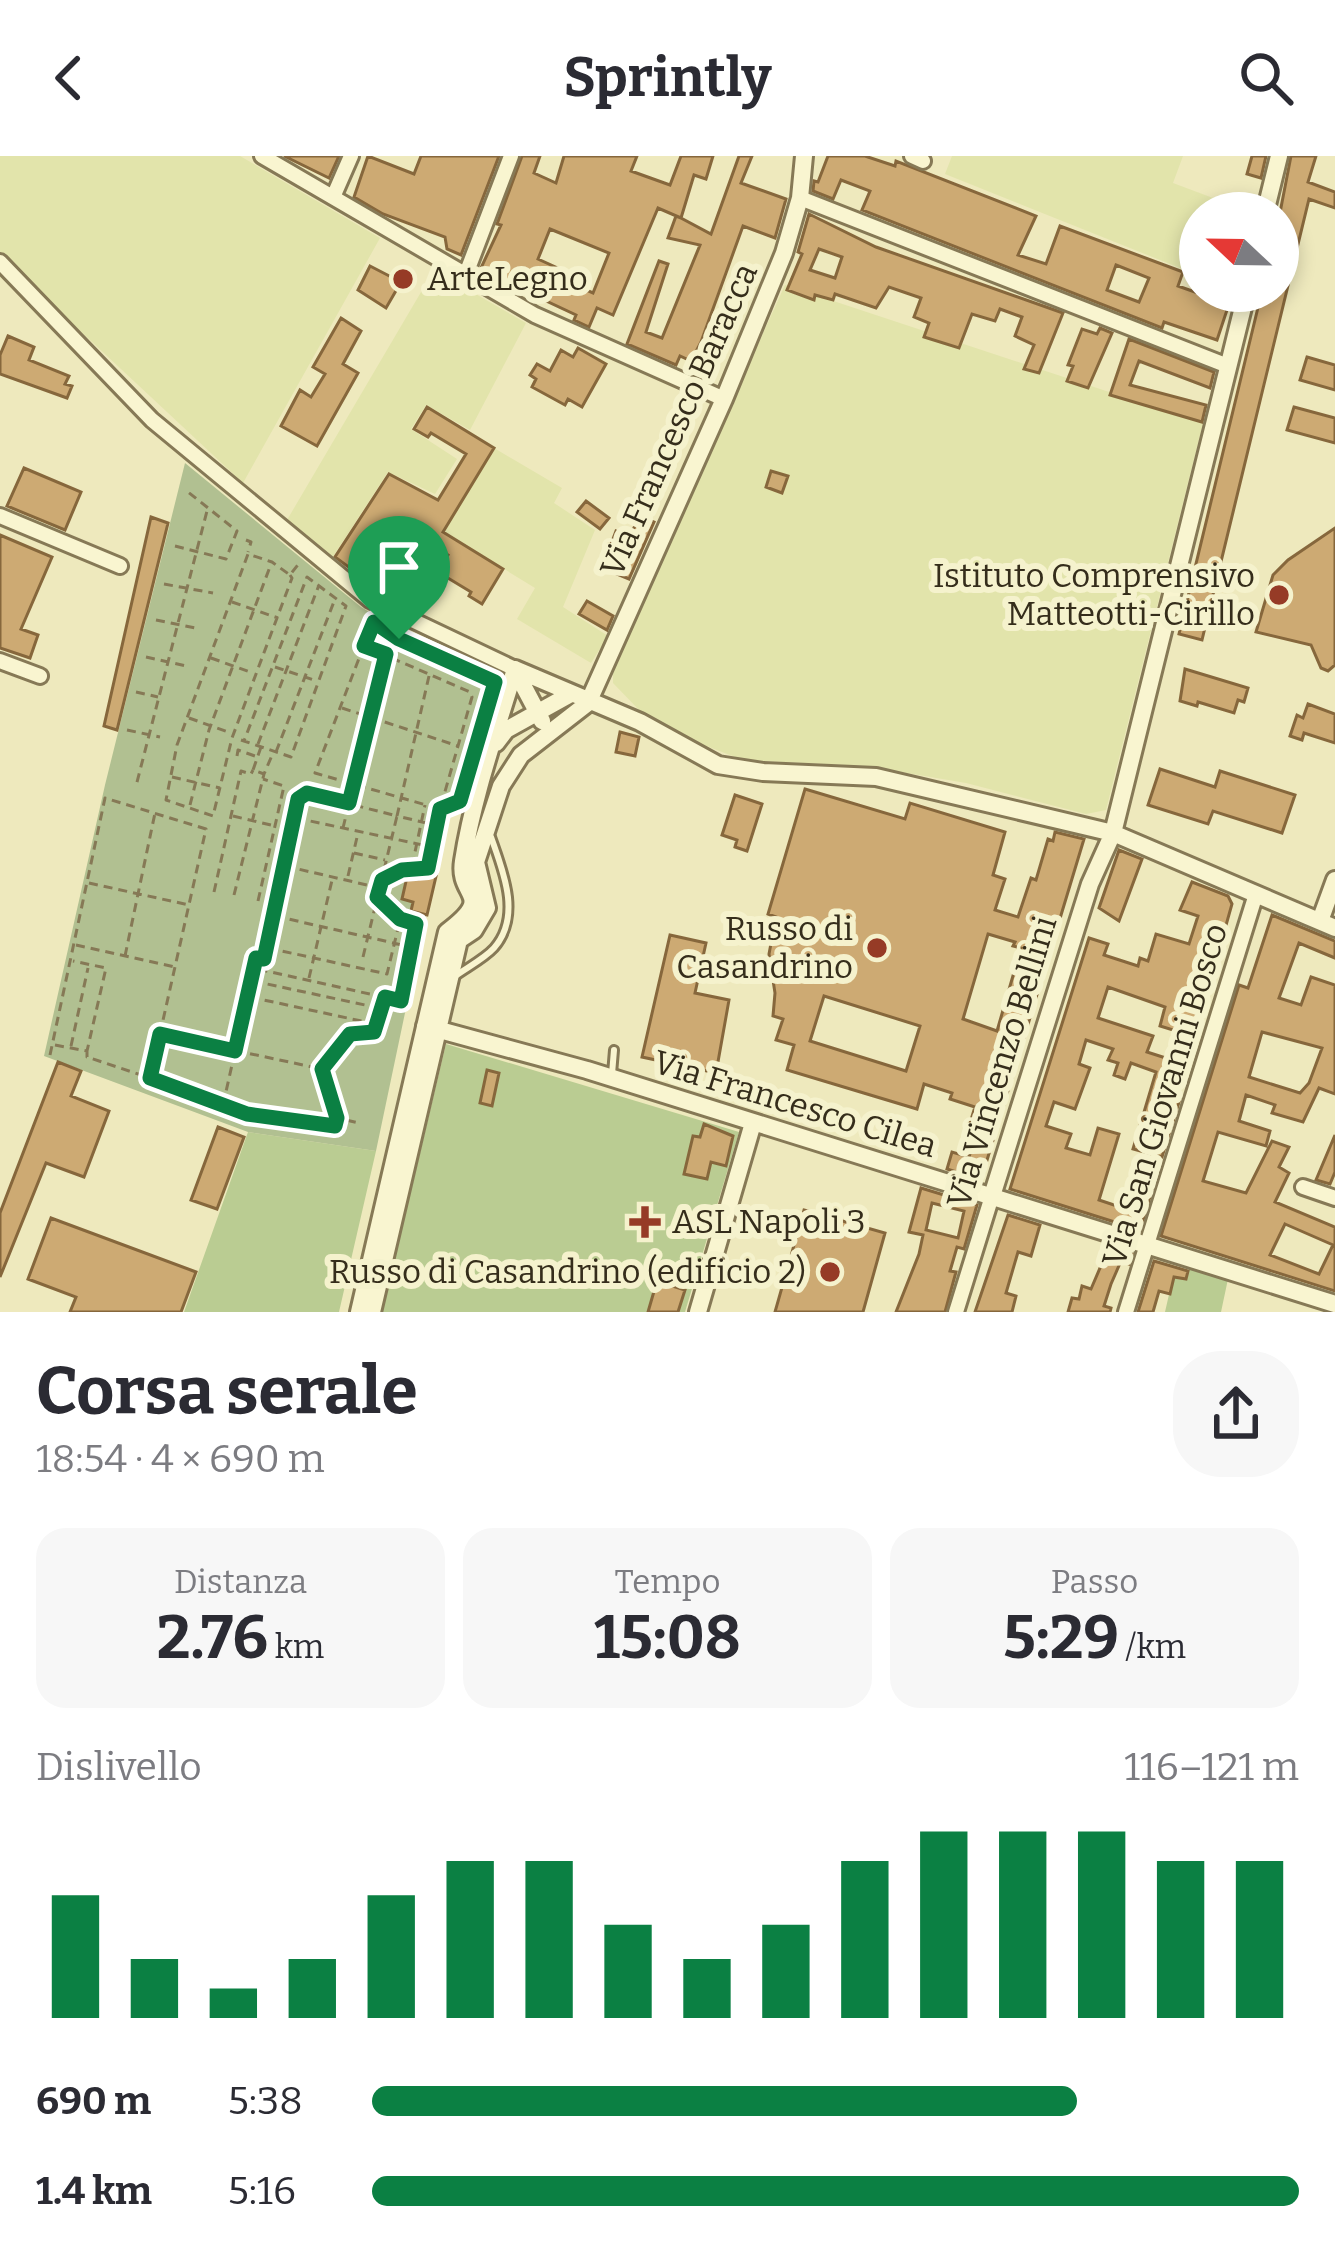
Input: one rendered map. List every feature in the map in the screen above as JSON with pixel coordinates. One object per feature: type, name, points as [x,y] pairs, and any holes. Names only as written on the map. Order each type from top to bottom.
[{"type":"street","points":[[262,156],[535,315],[724,399]]},
{"type":"street","points":[[334,196],[351,156]]},
{"type":"street","points":[[466,274],[511,156]]},
{"type":"street","name":"Via Francesco Baracca","points":[[588,703],[784,253],[800,198],[804,156]]},
{"type":"street","points":[[1270,192],[1279,156]]},
{"type":"street","points":[[800,198],[1228,366]]},
{"type":"street","points":[[1,266],[152,420],[370,600],[569,695],[640,722],[718,765],[876,777],[1113,833],[1328,925],[1335,880]]},
{"type":"street","name":"Via Vincenzo Bellini","points":[[956,1312],[1090,884],[1113,833],[1242,312]]},
{"type":"street","points":[[0,516],[120,566]]},
{"type":"street","points":[[0,661],[40,676]]},
{"type":"street","points":[[515,670],[536,713],[552,729]]},
{"type":"street","points":[[372,1312],[432,1028],[447,932],[467,916],[472,904],[462,863],[515,670]]},
{"type":"street","points":[[491,749],[506,730],[569,695]]},
{"type":"street","points":[[359,1312],[432,1028],[460,940],[474,930],[487,908],[476,862],[487,824],[501,787],[530,746],[588,703]]},
{"type":"street","points":[[519,723],[528,722],[535,728],[530,746]]},
{"type":"street","name":"Via San Giovanni Bosco","points":[[1126,1312],[1256,894]]},
{"type":"street","name":"Via Francesco Cilea","points":[[432,1028],[612,1078],[1335,1304]]},
{"type":"street","points":[[698,1312],[753,1123]]},
{"type":"street","points":[[1303,1186],[1335,1198]]},
{"type":"lane","points":[[451,979],[494,949],[509,910],[507,886],[487,824]]},
{"type":"lane","points":[[612,1078],[614,1050]]},
{"type":"path","points":[[175,546],[226,559],[237,531],[188,493]]},
{"type":"path","points":[[137,782],[208,507]]},
{"type":"path","points":[[246,540],[251,542],[248,554],[187,718],[166,800],[213,816],[256,674],[292,578],[272,562],[248,554]]},
{"type":"path","points":[[189,808],[211,725],[272,562]]},
{"type":"path","points":[[290,575],[300,562]]},
{"type":"path","points":[[180,716],[211,725],[238,738],[291,757],[346,606],[307,577],[273,666],[238,738]]},
{"type":"path","points":[[164,584],[213,593]]},
{"type":"path","points":[[214,892],[241,772],[251,774],[253,770],[319,585]]},
{"type":"path","points":[[234,895],[264,777],[335,598]]},
{"type":"path","points":[[230,601],[278,618]]},
{"type":"path","points":[[156,620],[200,629]]},
{"type":"path","points":[[460,801],[440,809],[315,773],[374,622],[399,639],[495,682]]},
{"type":"path","points":[[364,646],[472,697],[428,868],[412,868],[382,880]]},
{"type":"path","points":[[343,828],[386,654]]},
{"type":"path","points":[[146,657],[186,666]]},
{"type":"path","points":[[210,657],[256,674]]},
{"type":"path","points":[[273,666],[318,682]]},
{"type":"path","points":[[363,957],[430,674]]},
{"type":"path","points":[[136,692],[160,697]]},
{"type":"path","points":[[158,707],[166,709]]},
{"type":"path","points":[[340,708],[458,746]]},
{"type":"path","points":[[127,730],[160,737]]},
{"type":"path","points":[[236,756],[238,750],[257,757]]},
{"type":"path","points":[[253,770],[284,786],[258,901]]},
{"type":"path","points":[[171,777],[220,788]]},
{"type":"path","points":[[377,897],[400,919],[416,924],[401,1001],[262,970],[298,799],[307,793],[436,826]]},
{"type":"path","points":[[50,1055],[105,798],[206,829],[150,1078]]},
{"type":"path","points":[[412,868],[425,804]]},
{"type":"path","points":[[125,956],[155,813]]},
{"type":"path","points":[[231,816],[291,830]]},
{"type":"path","points":[[294,818],[432,847]]},
{"type":"path","points":[[347,880],[358,831]]},
{"type":"path","points":[[354,853],[386,861]]},
{"type":"path","points":[[284,865],[380,888]]},
{"type":"path","points":[[308,980],[332,876]]},
{"type":"path","points":[[87,883],[189,904]]},
{"type":"path","points":[[273,915],[411,947]]},
{"type":"path","points":[[266,948],[387,974],[400,919]]},
{"type":"path","points":[[74,944],[176,967]]},
{"type":"path","points":[[223,1105],[256,958],[264,959]]},
{"type":"path","points":[[70,960],[106,968],[87,1057],[247,1114],[335,1126],[337,1118],[322,1069]]},
{"type":"path","points":[[71,1048],[89,964]]},
{"type":"path","points":[[251,981],[382,1009],[385,997]]},
{"type":"path","points":[[248,996],[375,1024]]},
{"type":"path","points":[[322,1069],[350,1034],[374,1032],[379,1008]]},
{"type":"path","points":[[160,1034],[322,1069]]},
{"type":"path","points":[[53,1044],[87,1051]]},
{"type":"path","points":[[337,1118],[359,1123]]},
{"type":"green space","points":[[0,156],[240,156],[380,238],[243,483],[0,256]]},
{"type":"green space","points":[[952,156],[1183,156],[1173,183],[1197,192],[1179,192],[1179,268],[945,174]]},
{"type":"green space","points":[[434,270],[526,323],[470,430],[426,405],[411,429],[457,459],[435,494],[388,472],[332,558],[287,520]]},
{"type":"green space","points":[[785,285],[1203,423],[1106,810],[1086,814],[966,783],[865,766],[743,760],[680,736],[641,712],[613,683],[643,597]]},
{"type":"green space","points":[[494,448],[562,488],[554,503],[595,530],[563,607],[608,636],[591,663],[517,619],[535,588],[444,532]]},
{"type":"green space","points":[[185,463],[361,607],[415,640],[500,680],[464,805],[447,813],[376,1151],[248,1132],[44,1056]]},
{"type":"green space","points":[[446,1044],[739,1132],[685,1312],[382,1312]]},
{"type":"green space","points":[[248,1132],[376,1151],[339,1312],[184,1312]]},
{"type":"green space","points":[[1190,1266],[1228,1279],[1221,1312],[1165,1312],[1173,1277],[1187,1279]]},
{"type":"building","points":[[284,156],[339,156],[329,178]]},
{"type":"building","points":[[368,156],[414,174],[421,156],[499,156],[461,255],[447,249],[445,237],[383,214],[354,197]]},
{"type":"building","points":[[522,156],[540,156],[534,173],[556,183],[564,156],[637,156],[631,171],[670,185],[681,156],[713,156],[706,179],[694,175],[681,218],[658,208],[613,315],[597,308],[589,327],[574,320],[576,315],[480,270],[501,225],[497,224]],"holes":[[[550,229],[609,253],[593,293],[570,283],[573,275],[538,259]]]},
{"type":"building","points":[[739,156],[752,156],[741,183],[786,199],[775,238],[743,226],[701,342],[691,361],[680,356],[676,365],[627,344],[659,261],[668,264],[646,332],[662,338],[700,245],[668,238],[676,216],[711,234]]},
{"type":"building","points":[[828,156],[865,156],[895,166],[896,161],[1036,216],[1018,255],[1046,264],[1060,226],[1179,271],[1179,312],[1226,312],[1217,340],[1164,322],[1162,328],[862,210],[870,191],[841,180],[833,199],[813,191],[814,181],[818,182]],"holes":[[[1116,265],[1149,278],[1139,302],[1107,290]]]},
{"type":"building","points":[[1252,156],[1266,156],[1261,178],[1247,174]]},
{"type":"building","points":[[1291,156],[1316,156],[1308,182],[1335,192],[1335,208],[1309,199],[1299,240],[1299,192],[1284,192]]},
{"type":"building","points":[[809,214],[876,247],[1063,313],[1039,373],[1024,369],[1034,345],[1015,336],[1022,317],[1000,309],[995,321],[972,314],[959,348],[924,337],[929,323],[914,317],[921,298],[889,287],[876,308],[835,294],[833,300],[815,295],[814,300],[787,290],[802,254],[798,252]],"holes":[[[819,249],[842,257],[835,278],[810,270]]]},
{"type":"building","points":[[370,266],[401,282],[386,308],[358,290]]},
{"type":"building","points":[[1257,312],[1282,312],[1202,640],[1179,634]]},
{"type":"building","points":[[341,318],[361,331],[343,364],[358,373],[317,446],[281,426],[300,390],[311,397],[325,374],[313,367]]},
{"type":"building","points":[[1100,328],[1112,333],[1088,388],[1067,381],[1082,329],[1097,334]]},
{"type":"building","points":[[8,336],[34,347],[29,360],[69,376],[65,384],[72,386],[67,398],[0,374],[0,355]]},
{"type":"building","points":[[1129,339],[1214,372],[1210,388],[1139,361],[1130,385],[1206,405],[1202,422],[1110,395]]},
{"type":"building","points":[[578,348],[606,364],[582,407],[568,399],[565,405],[532,387],[536,379],[530,375],[537,364],[550,371],[561,350],[573,357]]},
{"type":"building","points":[[1307,357],[1335,365],[1335,390],[1300,380]]},
{"type":"building","points":[[427,407],[494,448],[443,532],[503,569],[482,604],[438,572],[448,555],[426,541],[420,551],[381,530],[364,555],[391,574],[381,591],[335,557],[389,474],[438,500],[466,454],[431,433],[428,437],[414,429]]},
{"type":"building","points":[[1294,407],[1335,418],[1335,443],[1287,430]]},
{"type":"building","points":[[24,468],[81,492],[65,530],[7,506]]},
{"type":"building","points":[[771,471],[788,476],[782,493],[766,487]]},
{"type":"building","points":[[586,501],[609,518],[600,529],[577,512]]},
{"type":"building","points":[[639,516],[654,522],[629,579],[602,568],[616,531],[630,537]]},
{"type":"building","points":[[151,517],[168,523],[117,730],[104,726]]},
{"type":"building","points":[[1335,528],[1335,665],[1328,671],[1321,668],[1311,645],[1256,632],[1273,575]]},
{"type":"building","points":[[0,535],[52,557],[21,629],[38,635],[30,658],[0,648]]},
{"type":"building","points":[[428,572],[439,577],[428,599],[417,594]]},
{"type":"building","points":[[587,601],[613,616],[607,630],[579,614]]},
{"type":"building","points":[[1185,669],[1248,688],[1244,702],[1238,700],[1234,713],[1180,701]]},
{"type":"building","points":[[1308,704],[1335,714],[1335,743],[1304,733],[1302,740],[1290,736],[1297,715],[1303,718]]},
{"type":"building","points":[[620,732],[639,737],[635,756],[616,752]]},
{"type":"building","points":[[1160,769],[1215,787],[1220,771],[1295,795],[1282,833],[1213,811],[1208,824],[1148,805]]},
{"type":"building","name":"Russo di Casandrino","points":[[805,789],[905,819],[910,803],[1005,832],[993,875],[1005,879],[995,910],[1018,917],[1048,839],[1053,841],[1055,832],[1084,839],[981,1180],[947,1169],[952,1152],[969,1157],[978,1129],[969,1126],[975,1107],[950,1099],[952,1093],[924,1084],[917,1109],[787,1070],[794,1045],[776,1040],[783,1019],[773,1016],[769,954],[776,917],[768,914]],"holes":[[[988,934],[1021,948],[997,1031],[963,1019]],[[824,996],[920,1026],[906,1071],[810,1041]]]},
{"type":"building","points":[[735,795],[762,804],[747,851],[735,847],[737,840],[722,835]]},
{"type":"building","points":[[1119,850],[1142,859],[1119,921],[1099,908]]},
{"type":"building","points":[[420,868],[437,872],[427,915],[411,911],[413,902],[402,899],[407,877],[418,879]]},
{"type":"building","points":[[1192,882],[1228,896],[1232,904],[1185,1071],[1172,1066],[1183,1033],[1160,1026],[1165,1007],[1108,987],[1098,1018],[1153,1036],[1147,1052],[1172,1060],[1160,1093],[1180,1099],[1162,1157],[1133,1149],[1156,1072],[1131,1063],[1125,1079],[1114,1075],[1118,1063],[1108,1060],[1113,1049],[1086,1040],[1079,1064],[1090,1068],[1075,1109],[1054,1102],[1046,1126],[1071,1134],[1066,1148],[1090,1155],[1098,1128],[1119,1134],[1099,1200],[1126,1209],[1132,1188],[1152,1190],[1140,1230],[1010,1189],[1089,938],[1108,944],[1104,955],[1138,966],[1140,958],[1148,961],[1156,934],[1189,944],[1198,916],[1180,910]]},
{"type":"building","points":[[1272,915],[1335,941],[1335,958],[1299,943],[1279,998],[1301,1005],[1311,977],[1335,985],[1335,1094],[1319,1088],[1303,1122],[1272,1113],[1275,1105],[1246,1095],[1239,1121],[1270,1131],[1266,1146],[1218,1132],[1203,1181],[1246,1193],[1272,1141],[1289,1147],[1279,1167],[1289,1173],[1275,1202],[1335,1227],[1335,1291],[1161,1236],[1239,985],[1248,988]],"holes":[[[1262,1032],[1322,1048],[1309,1083],[1300,1093],[1249,1077]],[[1285,1224],[1333,1245],[1319,1274],[1270,1255]]]},
{"type":"building","points":[[670,935],[706,943],[695,993],[729,1000],[716,1073],[642,1057]]},
{"type":"building","points":[[58,1062],[81,1071],[71,1096],[109,1111],[84,1177],[46,1163],[0,1277],[0,1213]]},
{"type":"building","points":[[487,1070],[499,1073],[492,1106],[480,1103]]},
{"type":"building","points":[[704,1124],[733,1136],[726,1166],[711,1162],[707,1179],[684,1174],[693,1136],[700,1137]]},
{"type":"building","points":[[218,1127],[244,1137],[217,1209],[191,1200]]},
{"type":"building","points":[[1335,1135],[1335,1172],[1330,1184],[1316,1180]]},
{"type":"building","points":[[921,1188],[977,1205],[964,1249],[957,1247],[945,1312],[896,1312],[923,1235],[909,1232]],"holes":[[[932,1203],[964,1211],[958,1238],[926,1230]]]},
{"type":"building","name":"Russo di Casandrino (edificio 2)","points":[[804,1210],[885,1233],[863,1312],[775,1312]]},
{"type":"building","points":[[1008,1215],[1040,1225],[1031,1256],[1018,1252],[1006,1293],[1016,1296],[1012,1312],[975,1312]]},
{"type":"building","points":[[51,1218],[196,1272],[181,1312],[70,1312],[76,1297],[28,1279]]},
{"type":"building","points":[[1109,1247],[1132,1254],[1129,1264],[1121,1261],[1111,1284],[1104,1306],[1110,1312],[1068,1312],[1082,1286],[1091,1289]]},
{"type":"building","points":[[1154,1261],[1188,1271],[1186,1279],[1174,1277],[1170,1294],[1159,1291],[1153,1312],[1138,1312]]},
{"type":"building","points":[[657,1281],[685,1290],[678,1312],[648,1312]]},
{"type":"place","name":"ArteLegno","points":[[403,279]]},
{"type":"place","name":"Istituto Comprensivo Matteotti-Cirillo","points":[[1279,595]]},
{"type":"place","name":"Russo di Casandrino","points":[[877,948]]},
{"type":"place","name":"ASL Napoli 3","points":[[645,1222]]},
{"type":"place","name":"Russo di Casandrino (edificio 2)","points":[[830,1272]]},
{"type":"route","points":[[374,622],[399,639],[495,682],[460,801],[440,809],[428,868],[417,866],[382,880],[377,897],[400,919],[416,924],[406,980],[401,1001],[385,997],[374,1032],[350,1034],[322,1069],[337,1118],[335,1126],[247,1114],[150,1078],[160,1034],[235,1051],[256,958],[264,959],[298,799],[307,793],[349,803],[386,654],[364,646],[374,622]]}]
